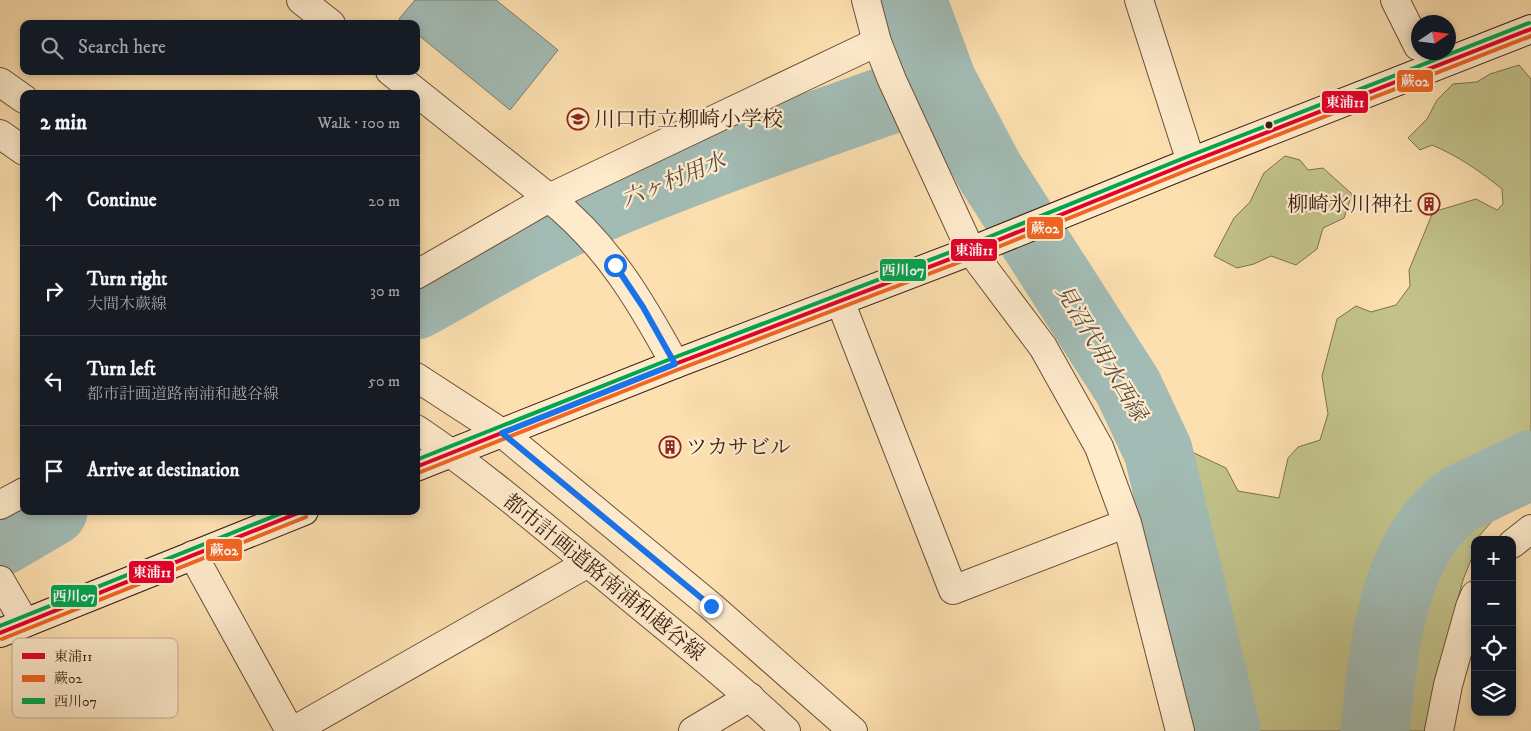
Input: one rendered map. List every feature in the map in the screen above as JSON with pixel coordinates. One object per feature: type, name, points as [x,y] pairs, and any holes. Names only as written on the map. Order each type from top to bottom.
[{"type":"street","points":[[301,0],[326,20]]},
{"type":"street","points":[[866,0],[877,42],[892,80],[971,251],[1043,346],[1099,447],[1127,523],[1180,731]]},
{"type":"street","points":[[1139,0],[1191,162]]},
{"type":"street","points":[[1395,0],[1411,31]]},
{"type":"street","points":[[1456,48],[1531,29]]},
{"type":"street","points":[[420,273],[877,42]]},
{"type":"street","points":[[420,465],[675,364],[971,251],[1191,162],[1415,60]]},
{"type":"street","points":[[395,75],[414,90]]},
{"type":"street","points":[[0,82],[20,96]]},
{"type":"street","points":[[420,95],[556,204],[586,232],[615,265],[643,307],[675,364]]},
{"type":"street","points":[[0,134],[20,148]]},
{"type":"street","points":[[840,301],[953,590],[1127,523]]},
{"type":"street","name":"都市計画道路南浦和越谷線","points":[[420,380],[502,433],[711,606],[853,731]]},
{"type":"street","name":"都市計画道路南浦和越谷線","points":[[420,432],[452,453],[588,563],[750,697],[786,731]]},
{"type":"street","points":[[0,505],[20,494]]},
{"type":"street","points":[[0,633],[294,515]]},
{"type":"street","points":[[1516,541],[1531,529]]},
{"type":"street","points":[[193,555],[292,731],[588,563]]},
{"type":"street","points":[[0,580],[25,622]]},
{"type":"street","points":[[1439,731],[1448,685],[1471,605]]},
{"type":"street","points":[[693,731],[750,697]]},
{"type":"green space","points":[[1519,65],[1531,79],[1531,489],[1507,504],[1480,536],[1471,536],[1471,560],[1463,580],[1451,624],[1441,673],[1425,731],[1208,731],[1199,681],[1160,551],[1154,488],[1143,463],[1145,447],[1169,433],[1192,452],[1226,468],[1238,491],[1279,498],[1288,458],[1298,447],[1320,440],[1328,414],[1322,376],[1337,319],[1356,306],[1371,312],[1396,305],[1410,286],[1409,270],[1433,212],[1476,199],[1497,210],[1503,204],[1502,189],[1477,170],[1432,145],[1420,150],[1408,138],[1427,119],[1437,100],[1453,84],[1477,82],[1490,74]]},
{"type":"green space","points":[[1285,156],[1300,160],[1308,170],[1323,168],[1352,194],[1344,218],[1323,228],[1317,249],[1296,265],[1271,256],[1254,264],[1237,268],[1214,256],[1234,218],[1250,202],[1264,173]]},
{"type":"water","points":[[415,0],[496,0],[558,50],[510,110],[420,36],[420,20],[399,19]]},
{"type":"waterway","name":"見沼代用水西縁","points":[[912,0],[942,81],[990,172],[1128,387],[1158,451],[1226,731]]},
{"type":"waterway","name":"六ヶ村用水","points":[[420,303],[528,243],[597,209],[725,158],[942,81]]},
{"type":"waterway","name":"見沼代用水西縁","points":[[1375,731],[1382,671],[1393,608],[1415,550],[1432,525],[1455,502],[1531,465]]},
{"type":"waterway","name":"六ヶ村用水","points":[[0,542],[46,515]]},
{"type":"transit line","name":"西川07","points":[[420,458],[673,358],[969,245],[1189,156],[1529,23]]},
{"type":"transit line","name":"東浦11","points":[[420,465],[675,364],[971,251],[1191,162],[1531,29]]},
{"type":"transit line","name":"蕨02","points":[[420,472],[677,370],[973,257],[1193,168],[1531,36]]},
{"type":"transit line","name":"西川07","points":[[0,626],[277,515]]},
{"type":"transit line","name":"東浦11","points":[[0,633],[293,515]]},
{"type":"transit line","name":"蕨02","points":[[2,639],[306,517]]},
{"type":"place","name":"川口市立柳崎小学校","points":[[578,119]]},
{"type":"place","name":"柳崎氷川神社","points":[[1429,204]]},
{"type":"place","name":"ツカサビル","points":[[670,447]]},
{"type":"route","points":[[615,265],[643,307],[675,364],[502,433],[711,606]]}]
